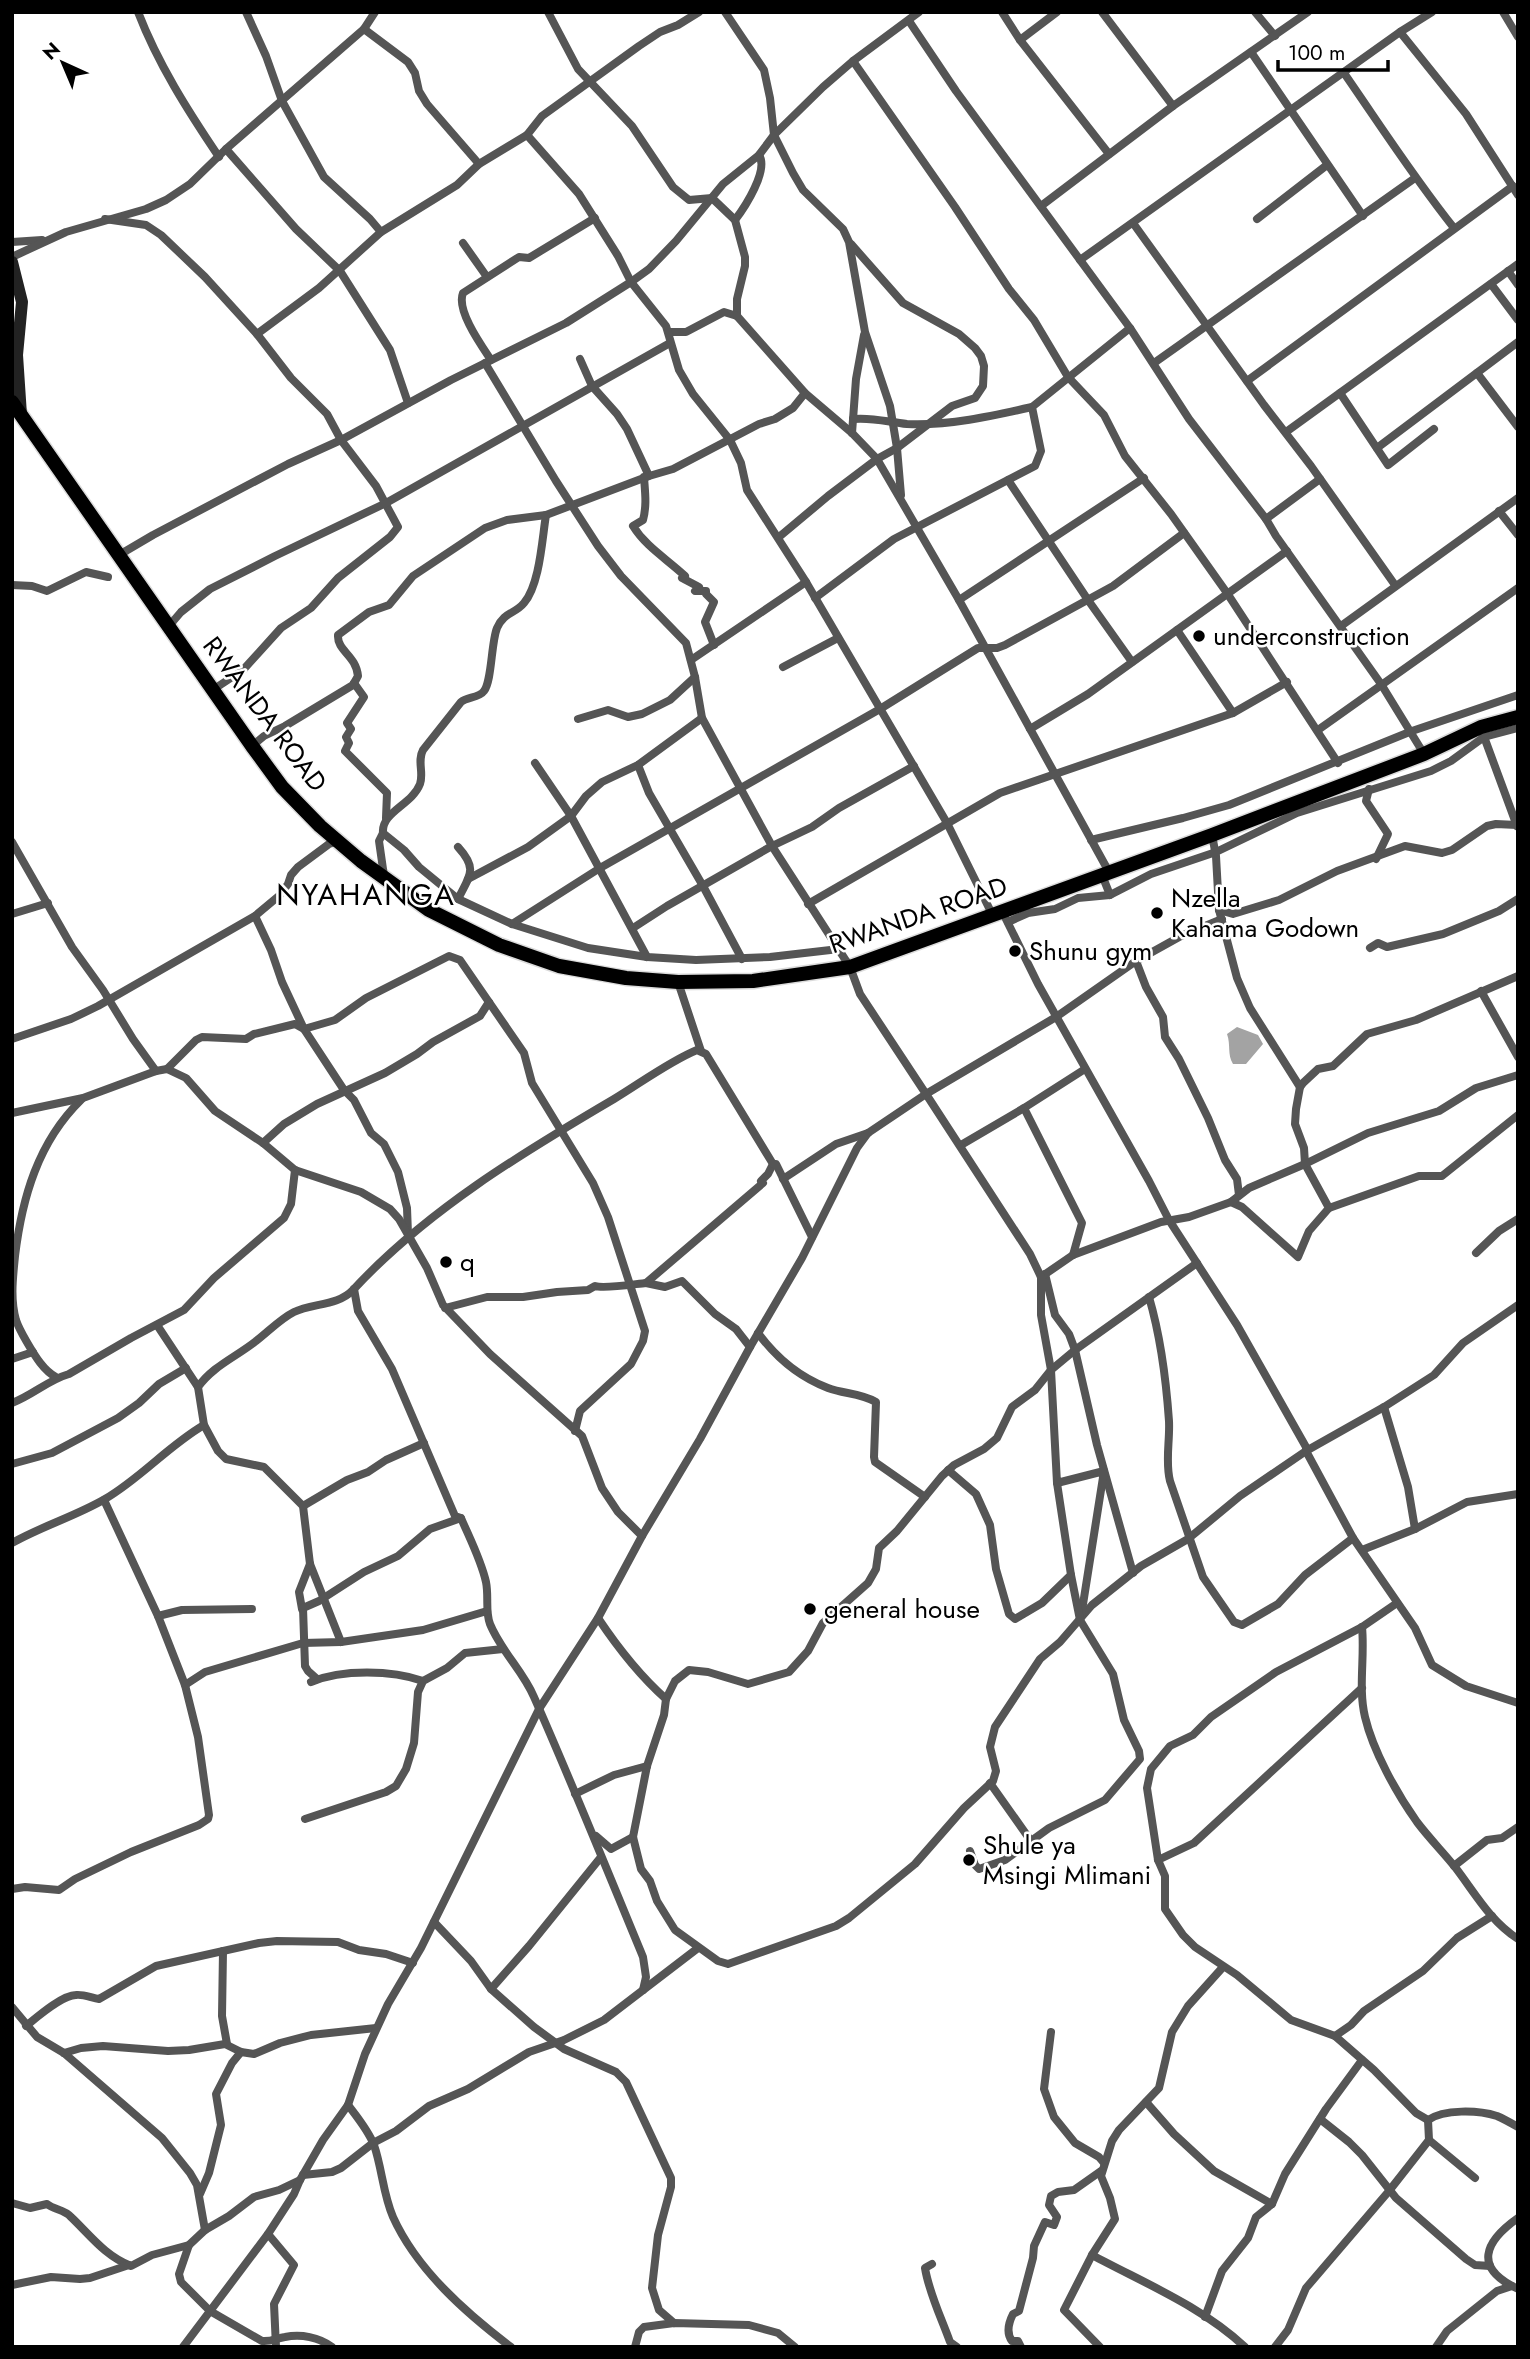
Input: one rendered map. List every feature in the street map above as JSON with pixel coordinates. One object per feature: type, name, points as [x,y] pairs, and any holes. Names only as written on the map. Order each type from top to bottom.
[{"type":"highway","name":"RWANDA ROAD","points":[[12,402],[282,787],[337,841],[384,879],[429,910],[531,957],[559,966],[626,978],[678,982],[753,981],[850,967],[1001,917],[1106,874],[1518,717]]},
{"type":"street","points":[[138,12],[149,39],[184,104],[219,157]]},
{"type":"street","points":[[246,12],[282,101],[324,177],[381,232]]},
{"type":"street","points":[[21,415],[15,357],[22,302],[12,259],[45,240],[105,219],[146,209],[190,184],[226,149],[365,29],[375,12]]},
{"type":"street","points":[[548,12],[579,69],[632,126],[680,195],[689,200],[712,198],[735,220],[746,262],[737,299],[737,316]]},
{"type":"street","points":[[257,334],[340,271],[381,232],[457,185],[479,164],[527,135],[542,116],[660,32],[699,12]]},
{"type":"street","points":[[725,12],[764,70],[774,135],[803,190],[834,218],[849,242],[865,332],[893,422],[901,498]]},
{"type":"street","points":[[119,555],[153,534],[566,323],[631,282],[649,269],[723,184],[759,155],[774,135],[823,87],[919,12]]},
{"type":"street","points":[[1002,12],[1020,40],[1110,154]]},
{"type":"street","points":[[1020,40],[1057,12]]},
{"type":"street","points":[[1102,12],[1173,106]]},
{"type":"street","points":[[1255,12],[1275,36]]},
{"type":"street","points":[[1041,206],[1173,106],[1308,12]]},
{"type":"street","points":[[1080,260],[1432,12]]},
{"type":"street","points":[[1503,12],[1518,37]]},
{"type":"street","points":[[909,20],[956,91],[1130,328],[1189,419],[1266,519],[1381,684],[1424,754]]},
{"type":"street","points":[[365,29],[408,62],[427,104],[479,164]]},
{"type":"street","points":[[1247,381],[1454,228],[1515,191],[1450,92],[1401,32]]},
{"type":"street","points":[[1251,52],[1363,216]]},
{"type":"street","points":[[853,61],[956,207],[1009,289],[1034,320],[1068,377],[1104,415],[1125,456],[1144,478],[1227,593],[1338,763]]},
{"type":"street","points":[[1344,72],[1415,178],[1454,228]]},
{"type":"street","points":[[527,135],[561,172],[595,218],[631,282],[669,332],[679,369],[693,394],[730,440],[741,463],[747,489],[779,537],[914,766],[1170,1220],[1237,1325],[1306,1447],[1353,1538],[1415,1628],[1432,1665],[1466,1686],[1516,1699]]},
{"type":"street","points":[[226,149],[296,229],[340,271],[390,350],[408,402]]},
{"type":"street","points":[[735,220],[750,197],[763,165],[759,155]]},
{"type":"street","points":[[1257,219],[1327,165]]},
{"type":"street","points":[[1154,363],[1415,178]]},
{"type":"street","points":[[595,218],[529,258],[519,257],[463,293],[461,301],[488,362],[571,505],[621,576],[688,647],[702,718],[772,846],[850,967],[860,994],[961,1145],[1043,1275],[1055,1315],[1069,1335],[1074,1350],[1133,1573]]},
{"type":"street","points":[[105,219],[146,225],[161,235],[205,277],[257,334],[291,378],[327,414],[341,440],[370,476],[398,527],[338,578],[311,608],[281,628],[243,670],[214,689]]},
{"type":"street","points":[[1133,223],[1395,585]]},
{"type":"street","points":[[12,242],[45,240]]},
{"type":"street","points":[[779,537],[877,459],[897,448],[951,406],[975,398],[983,386],[984,366],[981,356],[959,334],[903,303],[849,242]]},
{"type":"street","points":[[463,243],[487,277]]},
{"type":"street","points":[[1286,432],[1518,264]]},
{"type":"street","points":[[1508,271],[1518,285]]},
{"type":"street","points":[[1490,284],[1518,320]]},
{"type":"street","points":[[669,332],[685,332],[724,313],[737,316],[805,393],[852,433],[877,459],[918,527],[1091,840],[1106,874],[1110,895]]},
{"type":"street","points":[[853,419],[931,423],[995,415],[1032,407],[1130,328]]},
{"type":"street","points":[[852,433],[856,380],[865,332]]},
{"type":"street","points":[[1377,448],[1518,342]]},
{"type":"street","points":[[169,626],[181,612],[210,589],[386,503],[670,343]]},
{"type":"street","points":[[580,359],[592,386],[622,421],[646,477],[643,520],[633,526],[653,550],[685,576],[682,578],[699,587],[695,591],[706,591],[714,602],[705,622],[714,645]]},
{"type":"street","points":[[1477,373],[1518,426]]},
{"type":"street","points":[[252,746],[264,736],[354,683],[358,671],[352,657],[339,643],[338,635],[369,612],[389,604],[412,576],[485,528],[507,520],[546,515],[673,468],[759,424],[775,419],[793,408],[805,393]]},
{"type":"street","points":[[1340,393],[1388,465],[1434,429]]},
{"type":"street","points":[[815,598],[894,539],[1030,469],[1038,461],[1041,451],[1032,407]]},
{"type":"street","points":[[959,600],[1144,478]]},
{"type":"street","points":[[1266,519],[1320,479]]},
{"type":"street","points":[[1008,480],[1132,662]]},
{"type":"street","points":[[1341,626],[1518,498]]},
{"type":"street","points":[[1500,511],[1518,535]]},
{"type":"street","points":[[386,818],[397,811],[419,787],[423,750],[461,702],[480,695],[486,688],[493,642],[499,625],[507,614],[525,602],[533,586],[546,515]]},
{"type":"street","points":[[512,924],[600,867],[880,709],[978,648],[998,648],[1088,600],[1130,574],[1184,533]]},
{"type":"street","points":[[1030,729],[1088,694],[1287,551]]},
{"type":"street","points":[[12,585],[47,590],[86,572],[107,577]]},
{"type":"street","points":[[691,660],[806,582]]},
{"type":"street","points":[[1318,730],[1518,588]]},
{"type":"street","points":[[1177,630],[1233,713]]},
{"type":"street","points":[[783,667],[838,638]]},
{"type":"street","points":[[578,719],[608,710],[628,717],[642,714],[670,700],[695,677]]},
{"type":"street","points":[[808,904],[1000,793],[1233,713],[1287,682]]},
{"type":"street","points":[[354,683],[364,697],[347,723],[351,729],[346,737],[349,743],[345,751],[387,793],[386,818],[379,847],[384,879]]},
{"type":"street","points":[[1091,840],[1206,812],[1338,763],[1412,732],[1518,695]]},
{"type":"street","points":[[468,879],[519,853],[571,816],[586,796],[603,782],[638,765],[702,718]]},
{"type":"street","points":[[1001,917],[1055,909],[1078,898],[1110,895],[1151,874],[1216,852],[1288,817],[1441,767],[1482,732],[1518,728]]},
{"type":"street","points":[[1219,910],[1233,914],[1260,907],[1285,898],[1337,871],[1376,859],[1405,846],[1436,853],[1446,852],[1486,826],[1517,826],[1482,732]]},
{"type":"street","points":[[535,763],[571,816],[647,957]]},
{"type":"street","points":[[638,765],[646,786],[742,959]]},
{"type":"street","points":[[633,928],[914,766]]},
{"type":"street","points":[[1370,789],[1366,801],[1388,834],[1376,859]]},
{"type":"street","points":[[383,833],[458,899],[512,924],[588,948],[647,957],[742,959],[839,949]]},
{"type":"street","points":[[1212,835],[1216,852],[1219,910],[1237,978],[1250,1008],[1300,1087]]},
{"type":"street","points":[[12,1039],[71,1019],[255,916],[280,895],[288,884],[290,875],[298,867],[337,841]]},
{"type":"street","points":[[12,842],[72,947],[156,1071]]},
{"type":"street","points":[[458,847],[471,863],[468,879],[458,899]]},
{"type":"street","points":[[1370,948],[1378,943],[1387,947],[1443,934],[1499,911],[1518,899]]},
{"type":"street","points":[[12,914],[48,903]]},
{"type":"street","points":[[255,916],[304,1029],[360,1110],[371,1133],[384,1144],[398,1172],[407,1208],[408,1237]]},
{"type":"street","points":[[783,1180],[836,1144],[869,1133],[926,1094],[1056,1017],[1136,961],[1181,936],[1222,919]]},
{"type":"street","points":[[167,1069],[195,1040],[202,1037],[246,1039],[286,1025],[295,1024],[304,1029],[335,1020],[366,998],[449,956],[460,960],[524,1053],[532,1083],[593,1183],[608,1217],[645,1331],[643,1341],[627,1368],[580,1411],[575,1431]]},
{"type":"street","points":[[1136,961],[1146,987],[1165,1020],[1165,1037],[1179,1059],[1225,1160],[1237,1179],[1239,1195]]},
{"type":"street","points":[[1329,1208],[1305,1164],[1304,1148],[1295,1119],[1300,1087],[1318,1069],[1333,1066],[1367,1034],[1416,1020],[1518,976]]},
{"type":"street","points":[[678,982],[701,1051],[706,1054],[772,1164],[776,1164],[813,1237]]},
{"type":"street","points":[[1481,990],[1518,1057]]},
{"type":"street","points":[[263,1143],[284,1124],[344,1090],[385,1073],[480,1016],[489,1002]]},
{"type":"street","points":[[198,1387],[216,1368],[286,1317],[300,1309],[327,1303],[354,1289],[360,1280],[408,1237],[516,1156],[691,1053],[701,1051]]},
{"type":"street","points":[[12,1113],[83,1098],[167,1069],[186,1078],[215,1111],[263,1143],[295,1170],[369,1195],[395,1214],[427,1268],[445,1308],[490,1354],[582,1436],[602,1488],[618,1512],[642,1536]]},
{"type":"street","points":[[961,1145],[1084,1069]]},
{"type":"street","points":[[1043,1275],[1073,1255],[1170,1220],[1189,1217],[1231,1202],[1249,1188],[1368,1133],[1438,1111],[1476,1088],[1518,1075]]},
{"type":"street","points":[[56,1377],[33,1352],[17,1324],[13,1306],[13,1280],[23,1202],[41,1154],[69,1112],[83,1098]]},
{"type":"street","points":[[1024,1108],[1082,1223],[1073,1255]]},
{"type":"street","points":[[1231,1202],[1242,1207],[1298,1257],[1309,1231],[1329,1208],[1419,1176],[1442,1176],[1518,1115]]},
{"type":"street","points":[[183,2347],[190,2342],[268,2235],[348,2105],[376,2028],[413,1963],[540,1709],[598,1618],[642,1536],[788,1283],[857,1148],[869,1133]]},
{"type":"street","points":[[646,1283],[763,1183],[761,1181],[772,1164]]},
{"type":"street","points":[[12,1403],[30,1396],[56,1377],[69,1374],[189,1307],[214,1278],[284,1218],[291,1204],[295,1170]]},
{"type":"street","points":[[12,1206],[23,1202]]},
{"type":"street","points":[[1476,1253],[1499,1231],[1518,1219]]},
{"type":"street","points":[[1197,1263],[1074,1350],[1051,1370],[1040,1386],[1012,1407],[997,1438],[948,1470],[897,1531],[879,1548],[876,1569],[868,1583],[823,1623],[808,1651],[789,1672],[748,1684],[708,1672],[689,1670],[675,1681],[666,1699],[664,1715],[647,1766],[633,1837],[641,1869],[650,1881],[657,1901],[675,1930],[698,1948],[718,1961],[733,1963],[836,1926],[849,1918],[915,1864],[990,1783],[996,1771],[990,1752],[995,1727],[1040,1659],[1060,1642],[1093,1605],[1133,1573],[1188,1539],[1240,1496],[1306,1451],[1434,1375],[1463,1343],[1518,1305]]},
{"type":"street","points":[[970,1851],[976,1867],[982,1870],[1005,1860],[1049,1828],[1105,1800],[1140,1759],[1124,1720],[1115,1679],[1080,1620],[1057,1483],[1051,1370],[1041,1315],[1043,1275]]},
{"type":"street","points":[[445,1308],[487,1297],[523,1297],[628,1284],[646,1283],[665,1287],[682,1281],[715,1314],[736,1329],[750,1348]]},
{"type":"street","points":[[354,1289],[358,1311],[392,1369],[455,1516],[461,1518],[486,1581],[487,1611],[491,1626],[540,1709],[593,1834],[643,1957],[646,1976],[643,1990]]},
{"type":"street","points":[[1149,1297],[1162,1347],[1169,1423],[1168,1476],[1205,1582],[1234,1622],[1240,1625],[1278,1604],[1305,1575],[1353,1538]]},
{"type":"street","points":[[157,1325],[198,1387],[204,1425],[218,1451],[226,1458],[264,1467],[303,1506],[310,1564],[341,1642]]},
{"type":"street","points":[[758,1333],[781,1361],[823,1386],[861,1394],[876,1402],[875,1462],[925,1497]]},
{"type":"street","points":[[12,1359],[33,1352]]},
{"type":"street","points":[[12,1464],[52,1453],[118,1418],[159,1384],[186,1368]]},
{"type":"street","points":[[1384,1407],[1410,1497],[1415,1529]]},
{"type":"street","points":[[12,1543],[104,1500],[147,1469],[182,1438],[204,1425]]},
{"type":"street","points":[[303,1506],[347,1480],[424,1443]]},
{"type":"street","points":[[948,1470],[975,1494],[990,1525],[996,1569],[1011,1618],[1015,1619],[1042,1603],[1071,1575]]},
{"type":"street","points":[[1057,1483],[1104,1471]]},
{"type":"street","points":[[1080,1620],[1104,1471]]},
{"type":"street","points":[[1362,1550],[1415,1529],[1467,1502],[1518,1494]]},
{"type":"street","points":[[12,1889],[59,1889],[131,1852],[208,1819],[200,1747],[185,1685],[158,1616],[104,1500]]},
{"type":"street","points":[[302,1609],[364,1572],[398,1556],[430,1529],[461,1518]]},
{"type":"street","points":[[310,1564],[299,1592],[306,1668],[314,1680],[360,1672],[413,1677],[423,1681]]},
{"type":"street","points":[[1397,1603],[1362,1627],[1276,1672],[1211,1717],[1193,1735],[1174,1743],[1151,1769],[1147,1788],[1158,1860],[1165,1876],[1164,1903],[1167,1914],[1188,1940],[1237,1975],[1293,2022],[1335,2036],[1416,2113],[1428,2120]]},
{"type":"street","points":[[158,1616],[182,1610],[251,1609]]},
{"type":"street","points":[[185,1685],[205,1672],[303,1643],[341,1642],[423,1630],[487,1611]]},
{"type":"street","points":[[598,1618],[618,1648],[645,1680],[666,1699]]},
{"type":"street","points":[[1362,1627],[1362,1688],[1366,1720],[1381,1760],[1416,1821],[1454,1866],[1477,1900],[1506,1932],[1518,1939]]},
{"type":"street","points":[[305,1819],[386,1792],[396,1786],[406,1769],[414,1743],[418,1692],[423,1681],[465,1653],[503,1649]]},
{"type":"street","points":[[1158,1860],[1194,1843],[1362,1688]]},
{"type":"street","points":[[575,1794],[614,1775],[647,1766]]},
{"type":"street","points":[[990,1783],[1031,1841]]},
{"type":"street","points":[[1454,1866],[1487,1840],[1502,1838],[1518,1827]]},
{"type":"street","points":[[593,1834],[611,1849],[633,1837]]},
{"type":"street","points":[[491,1989],[530,1946],[601,1857]]},
{"type":"street","points":[[12,1882],[25,1887]]},
{"type":"street","points":[[1335,2036],[1351,2025],[1364,2011],[1423,1971],[1461,1936],[1492,1916]]},
{"type":"street","points":[[434,1922],[471,1961],[491,1989],[554,2042],[622,2076],[671,2178],[671,2188],[658,2235],[652,2288],[659,2310],[674,2323]]},
{"type":"street","points":[[26,2026],[41,2013],[70,1996],[78,1994],[99,1998],[156,1966],[277,1941],[338,1942],[413,1963]]},
{"type":"street","points":[[332,2347],[307,2337],[295,2336],[276,2343],[262,2341],[210,2311],[179,2280],[189,2245],[205,2230],[254,2197],[279,2190],[302,2177],[341,2168],[429,2106],[468,2089],[524,2054],[575,2035],[604,2020],[698,1948]]},
{"type":"street","points":[[223,1951],[222,2016],[227,2044]]},
{"type":"street","points":[[1100,2347],[1064,2310],[1115,2219],[1102,2179],[1103,2167],[1116,2134],[1162,2082],[1172,2032],[1188,2006],[1223,1967]]},
{"type":"street","points":[[12,2007],[37,2037],[64,2053],[162,2138],[190,2173],[200,2196],[205,2230]]},
{"type":"street","points":[[64,2053],[103,2046],[168,2051],[227,2044],[241,2052],[259,2053],[280,2043],[311,2035],[376,2028]]},
{"type":"street","points":[[1051,2032],[1044,2089],[1054,2117],[1075,2143],[1099,2157],[1103,2167]]},
{"type":"street","points":[[200,2196],[220,2129],[216,2094],[232,2063],[241,2052]]},
{"type":"street","points":[[1205,2317],[1222,2271],[1248,2238],[1256,2217],[1272,2204],[1285,2174],[1362,2060]]},
{"type":"street","points":[[1146,2102],[1174,2134],[1214,2171],[1272,2204]]},
{"type":"street","points":[[348,2105],[373,2143],[390,2207],[408,2243],[433,2276],[463,2307],[501,2343],[511,2347]]},
{"type":"street","points":[[1428,2120],[1437,2115],[1485,2114],[1499,2117],[1518,2127]]},
{"type":"street","points":[[1320,2119],[1362,2155],[1390,2191],[1466,2259],[1475,2265],[1490,2266]]},
{"type":"street","points":[[1275,2347],[1287,2330],[1306,2288],[1390,2191],[1429,2140],[1428,2120]]},
{"type":"street","points":[[1429,2140],[1475,2178]]},
{"type":"street","points":[[1021,2347],[1018,2341],[1009,2337],[1009,2324],[1013,2314],[1020,2311],[1036,2238],[1045,2222],[1054,2224],[1057,2217],[1049,2205],[1051,2196],[1074,2189],[1103,2167]]},
{"type":"street","points":[[12,2203],[30,2207],[47,2204],[63,2210],[94,2242],[128,2265]]},
{"type":"street","points":[[1515,2287],[1499,2277],[1490,2266],[1488,2257],[1492,2241],[1518,2218]]},
{"type":"street","points":[[268,2235],[295,2265],[274,2304],[276,2343]]},
{"type":"street","points":[[12,2286],[51,2277],[90,2278],[137,2264],[152,2255],[189,2245]]},
{"type":"street","points":[[1093,2255],[1220,2326],[1245,2347]]},
{"type":"street","points":[[932,2264],[925,2268],[928,2290],[934,2296],[950,2342],[957,2347]]},
{"type":"street","points":[[1436,2347],[1447,2331],[1497,2291],[1515,2287]]},
{"type":"street","points":[[635,2347],[639,2332],[644,2327],[674,2323],[749,2325],[781,2334],[795,2347]]},
{"type":"shaded area","points":[[1237,1027],[1258,1035],[1263,1044],[1246,1064],[1233,1064],[1230,1057],[1227,1034]]},
{"type":"place","name":"underconstruction","points":[[1199,636]]},
{"type":"place","name":"Nzella Kahama Godown","points":[[1157,913]]},
{"type":"place","name":"Shunu gym","points":[[1015,951]]},
{"type":"place","name":"q","points":[[446,1262]]},
{"type":"place","name":"general house","points":[[810,1609]]},
{"type":"place","name":"Shule ya Msingi Mlimani","points":[[969,1860]]},
{"type":"district","name":"NYAHANGA","points":[[366,895]]}]
